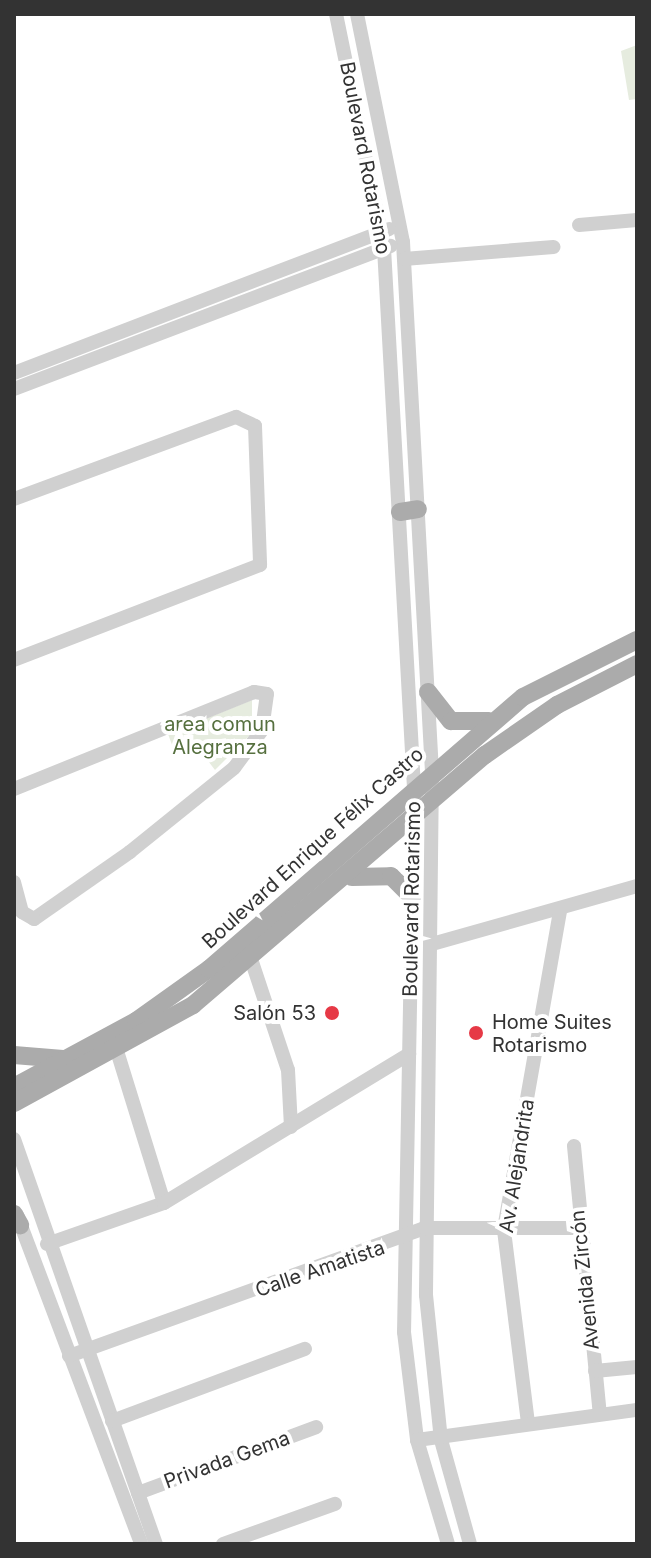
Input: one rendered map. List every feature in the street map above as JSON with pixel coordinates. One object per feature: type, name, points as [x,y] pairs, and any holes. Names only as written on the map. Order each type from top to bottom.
[{"type":"main road","name":"Boulevard Enrique Félix Castro","points":[[14,1087],[167,1001],[243,943],[492,720],[551,678],[637,640]]},
{"type":"main road","name":"Boulevard Enrique Félix Castro","points":[[14,1103],[117,1051],[254,960],[432,803],[526,725],[637,664]]},
{"type":"main road","points":[[428,692],[451,721],[492,720]]},
{"type":"main road","points":[[350,878],[382,872],[412,897]]},
{"type":"main road","points":[[14,1055],[70,1058]]},
{"type":"street","name":"Boulevard Rotarismo","points":[[336,14],[382,231],[428,692],[432,772],[432,944],[424,1228],[441,1440],[470,1544]]},
{"type":"street","name":"Boulevard Rotarismo","points":[[357,14],[403,242],[414,821],[402,1241],[417,1440],[448,1544]]},
{"type":"street","points":[[579,225],[637,220]]},
{"type":"street","points":[[14,373],[401,224]]},
{"type":"street","points":[[14,389],[403,242]]},
{"type":"street","points":[[404,259],[554,247]]},
{"type":"street","points":[[14,499],[236,417],[255,426],[260,565],[14,660]]},
{"type":"street","points":[[14,789],[254,692],[267,694],[262,730],[234,768],[118,862],[30,920],[14,882]]},
{"type":"street","points":[[432,944],[560,911],[637,886]]},
{"type":"street","name":"Av. Alejandrita","points":[[528,1423],[504,1229],[560,911]]},
{"type":"street","points":[[243,943],[254,960],[288,1070],[291,1127]]},
{"type":"street","points":[[117,1051],[164,1203]]},
{"type":"street","points":[[47,1244],[164,1203],[409,1054]]},
{"type":"street","points":[[14,1139],[47,1244],[156,1544]]},
{"type":"street","name":"Avenida Zircón","points":[[574,1146],[578,1228],[600,1414]]},
{"type":"street","points":[[16,1215],[141,1544]]},
{"type":"street","points":[[424,1228],[578,1228]]},
{"type":"street","name":"Calle Amatista","points":[[69,1356],[402,1241],[424,1228]]},
{"type":"street","points":[[112,1421],[305,1349]]},
{"type":"street","points":[[595,1371],[637,1367]]},
{"type":"street","points":[[417,1440],[441,1440],[528,1423],[637,1410]]},
{"type":"street","name":"Privada Gema","points":[[138,1493],[316,1427]]},
{"type":"street","points":[[223,1544],[335,1504]]},
{"type":"green space","points":[[637,45],[637,99],[629,100],[621,51]]},
{"type":"green space","name":"area comun Alegranza","points":[[252,700],[252,733],[215,770],[192,740],[175,753],[168,734]]},
{"type":"place","name":"Salón 53","points":[[332,1013]]},
{"type":"place","name":"Home Suites Rotarismo","points":[[476,1033]]}]
